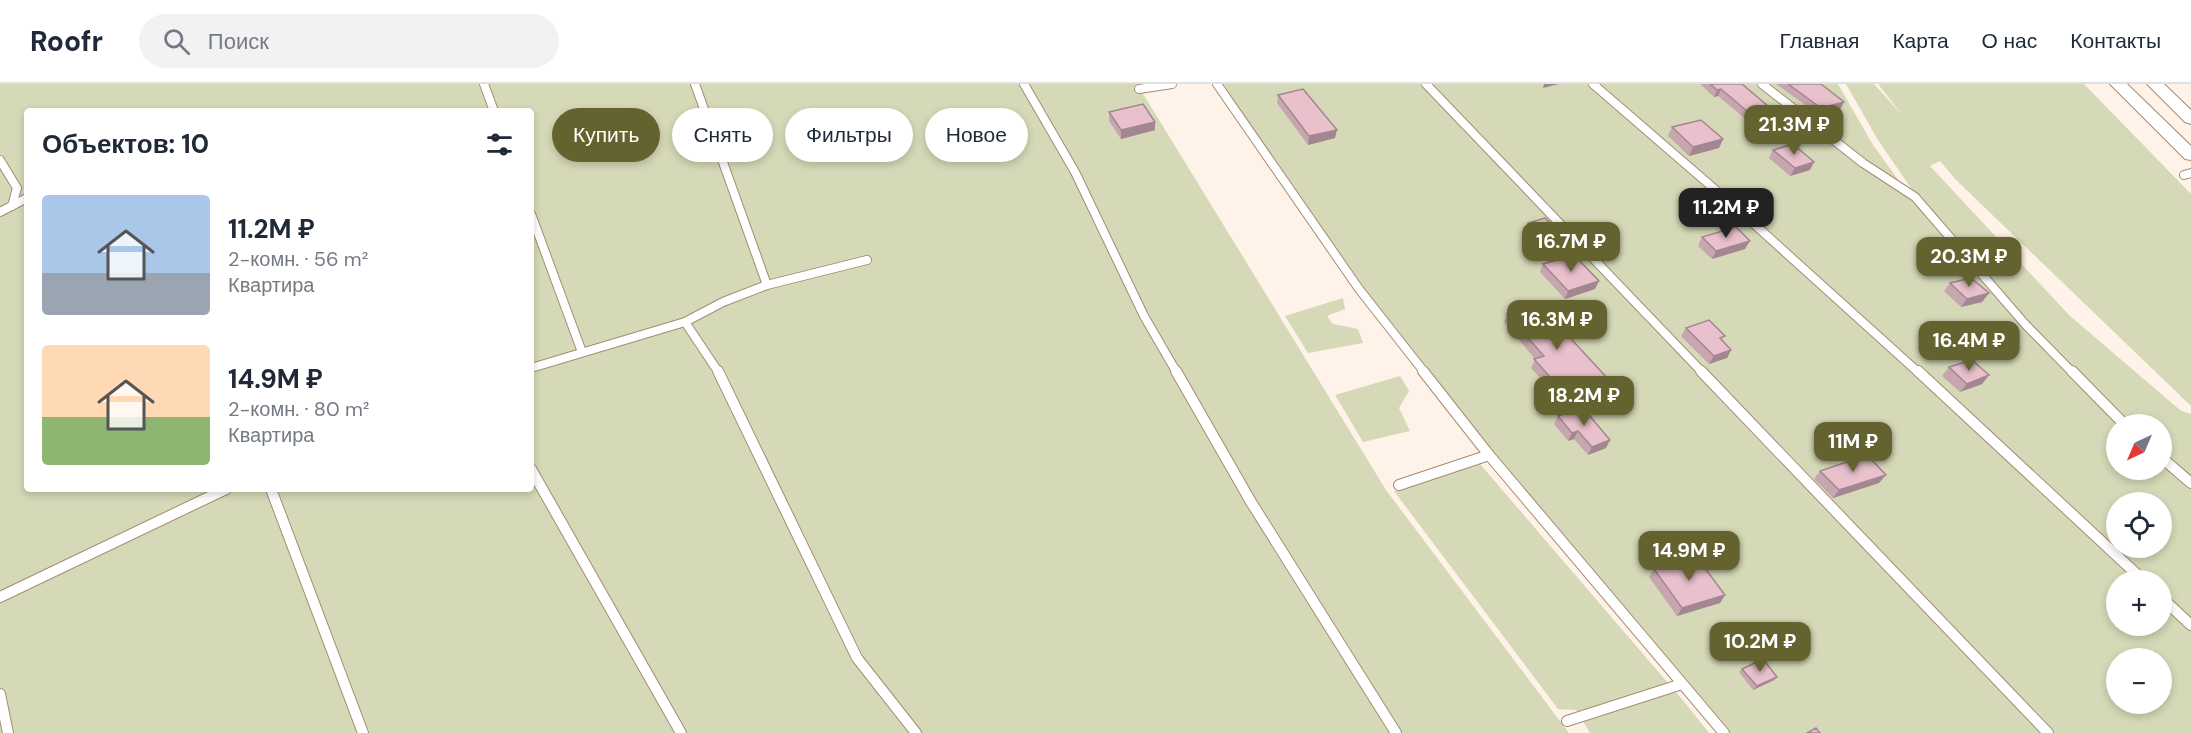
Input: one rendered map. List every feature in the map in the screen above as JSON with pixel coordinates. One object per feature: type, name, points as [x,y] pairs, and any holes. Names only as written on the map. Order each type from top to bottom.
[{"type":"street","points":[[2118,84],[2191,155]]},
{"type":"street","points":[[2155,84],[2191,119]]},
{"type":"lane","points":[[484,84],[493,108]]},
{"type":"lane","points":[[694,84],[767,285]]},
{"type":"lane","points":[[1024,84],[1075,172],[1144,316],[1251,502],[1396,733]]},
{"type":"lane","points":[[1139,89],[1172,84]]},
{"type":"lane","points":[[1217,84],[1359,289],[1489,455],[1724,733]]},
{"type":"lane","points":[[1426,84],[2048,733]]},
{"type":"lane","points":[[1593,84],[1674,152],[1877,333],[2132,570]]},
{"type":"lane","points":[[1762,84],[1863,163],[1915,197],[2025,324],[2114,414]]},
{"type":"lane","points":[[0,160],[17,188],[12,206]]},
{"type":"lane","points":[[0,212],[24,200]]},
{"type":"lane","points":[[534,222],[582,352]]},
{"type":"lane","points":[[534,367],[685,322],[723,302],[767,285],[867,260]]},
{"type":"lane","points":[[685,322],[723,379],[857,658],[916,733]]},
{"type":"lane","points":[[1399,485],[1489,455]]},
{"type":"lane","points":[[2172,467],[2191,483]]},
{"type":"lane","points":[[534,475],[681,733]]},
{"type":"lane","points":[[0,597],[220,492]]},
{"type":"lane","points":[[272,492],[363,733]]},
{"type":"lane","points":[[2172,607],[2191,625]]},
{"type":"lane","points":[[1567,721],[1682,684]]},
{"type":"lane","points":[[0,694],[8,733]]},
{"type":"green space","points":[[0,84],[1137,84],[1386,490],[1569,733],[0,733]]},
{"type":"green space","points":[[1224,84],[1838,84],[1873,145],[1913,200],[2019,324],[2108,414],[2106,414],[2106,480],[2172,480],[2172,471],[2191,488],[2191,733],[1730,733],[1507,473],[1363,288],[1232,99]]},
{"type":"green space","points":[[1846,84],[1874,84],[1903,116],[1878,84],[2084,84],[2191,194],[2191,406],[1955,179],[1940,161],[1930,166],[2069,315],[2180,410],[2191,414],[2191,480],[2172,464],[2172,414],[2117,414],[2028,324],[1917,197],[1878,140]]},
{"type":"green space","points":[[1343,298],[1345,309],[1327,316],[1333,324],[1358,329],[1363,343],[1308,353],[1285,316]]},
{"type":"green space","points":[[1400,376],[1409,391],[1399,408],[1410,431],[1363,442],[1335,395]]},
{"type":"green space","points":[[1480,464],[1709,733],[1590,733],[1576,710],[1558,709],[1394,491]]},
{"type":"building","points":[[1710,84],[1742,84],[1789,124],[1768,129],[1721,89],[1717,90]]},
{"type":"building","points":[[1788,84],[1821,84],[1844,102],[1821,108]]},
{"type":"building","points":[[1303,89],[1337,130],[1309,136],[1278,95]]},
{"type":"building","points":[[1143,104],[1155,122],[1121,130],[1109,112]]},
{"type":"building","points":[[1701,120],[1723,139],[1693,147],[1672,127]]},
{"type":"building","points":[[1793,144],[1814,162],[1795,168],[1773,150]]},
{"type":"building","points":[[1545,218],[1552,225],[1559,223],[1576,240],[1552,248],[1528,223]]},
{"type":"building","points":[[1736,227],[1750,241],[1716,251],[1702,237]]},
{"type":"building","points":[[1574,255],[1599,281],[1568,291],[1543,264]]},
{"type":"building","points":[[1971,278],[1989,293],[1967,299],[1950,283]]},
{"type":"building","points":[[1539,304],[1608,379],[1565,394],[1534,359],[1544,356],[1507,314]]},
{"type":"building","points":[[1709,320],[1725,336],[1720,338],[1731,350],[1714,356],[1686,328]]},
{"type":"building","points":[[1972,360],[1989,375],[1967,384],[1949,367]]},
{"type":"building","points":[[1583,408],[1610,440],[1592,447],[1578,431],[1572,433],[1558,416]]},
{"type":"building","points":[[1867,455],[1886,475],[1839,490],[1820,471]]},
{"type":"building","points":[[1696,556],[1725,595],[1682,608],[1654,569]]},
{"type":"building","points":[[1763,659],[1777,677],[1757,686],[1742,669]]},
{"type":"building","points":[[1816,728],[1820,733],[1807,733]]}]
